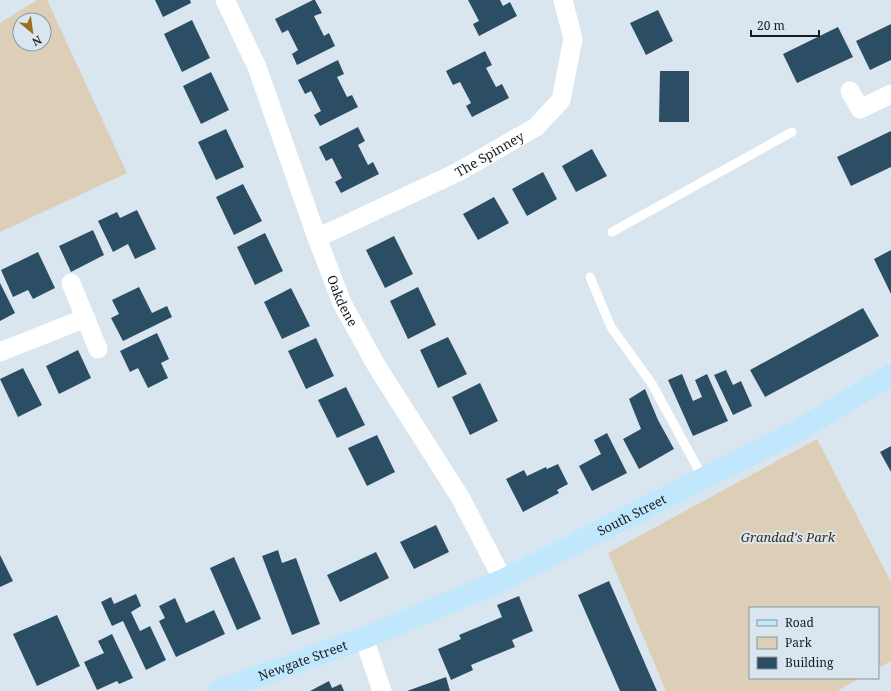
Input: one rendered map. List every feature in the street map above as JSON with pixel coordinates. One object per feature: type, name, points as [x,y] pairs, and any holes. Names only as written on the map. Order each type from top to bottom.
[{"type":"main road","name":"South Street","points":[[364,638],[503,580],[797,431],[891,375]]},
{"type":"main road","name":"Newgate Street","points":[[218,691],[364,638]]},
{"type":"street","name":"Oakdene","points":[[225,0],[257,67],[317,238],[342,303],[376,365],[460,497],[503,580]]},
{"type":"street","name":"The Spinney","points":[[317,238],[458,172],[536,127],[562,100],[573,39],[563,0]]},
{"type":"street","points":[[850,91],[860,109],[891,94]]},
{"type":"street","points":[[71,283],[98,349]]},
{"type":"street","points":[[0,352],[86,318]]},
{"type":"street","points":[[364,638],[382,691]]},
{"type":"lane","points":[[612,232],[792,132]]},
{"type":"lane","points":[[590,277],[611,327],[652,384],[703,478]]},
{"type":"green space","points":[[37,0],[47,0],[127,173],[0,232],[0,23],[12,16],[12,52],[52,52],[52,12],[18,12]]},
{"type":"green space","name":"Grandad's Park","points":[[817,439],[891,582],[891,661],[879,667],[879,607],[749,607],[749,679],[858,679],[837,691],[666,691],[608,553]]},
{"type":"building","points":[[155,0],[190,0],[191,3],[163,17]]},
{"type":"building","points":[[315,0],[322,13],[314,16],[324,36],[329,33],[335,46],[297,65],[292,54],[298,50],[288,30],[282,33],[275,19]]},
{"type":"building","points":[[468,0],[500,0],[503,6],[510,2],[517,16],[479,36],[473,24],[479,21]]},
{"type":"building","points":[[658,10],[673,41],[646,55],[630,23]]},
{"type":"building","points":[[192,20],[210,58],[182,72],[164,34]]},
{"type":"building","points":[[891,24],[891,60],[870,70],[856,41]]},
{"type":"building","points":[[838,27],[853,57],[797,83],[783,54]]},
{"type":"building","points":[[485,51],[492,65],[486,68],[496,87],[502,84],[509,98],[472,117],[466,106],[471,103],[460,82],[453,85],[446,71]]},
{"type":"building","points":[[338,60],[344,74],[337,77],[347,97],[352,95],[358,107],[320,126],[314,115],[321,111],[311,91],[305,94],[298,80]]},
{"type":"building","points":[[660,71],[689,71],[689,122],[659,122]]},
{"type":"building","points":[[211,72],[229,110],[201,124],[183,86]]},
{"type":"building","points":[[358,127],[365,141],[358,145],[368,165],[373,162],[379,174],[341,193],[335,182],[342,178],[332,158],[326,161],[319,147]]},
{"type":"building","points":[[226,129],[244,167],[216,180],[198,142]]},
{"type":"building","points":[[891,131],[891,167],[851,186],[837,157]]},
{"type":"building","points":[[592,149],[607,176],[576,192],[562,166]]},
{"type":"building","points":[[543,172],[557,199],[527,216],[512,189]]},
{"type":"building","points":[[243,184],[262,221],[234,235],[216,197]]},
{"type":"building","points":[[494,197],[509,223],[478,240],[463,214]]},
{"type":"building","points":[[137,210],[156,249],[135,259],[128,244],[113,252],[98,221],[117,212],[120,218]]},
{"type":"building","points":[[93,230],[104,255],[71,272],[59,246]]},
{"type":"building","points":[[265,233],[283,271],[255,285],[237,247]]},
{"type":"building","points":[[394,236],[413,274],[385,288],[366,250]]},
{"type":"building","points":[[891,250],[891,294],[874,259]]},
{"type":"building","points":[[38,252],[55,288],[33,299],[28,290],[13,297],[1,270]]},
{"type":"building","points":[[0,283],[15,313],[0,321]]},
{"type":"building","points":[[139,287],[152,313],[167,306],[172,317],[123,341],[111,318],[119,314],[112,300]]},
{"type":"building","points":[[418,287],[436,325],[408,339],[390,301]]},
{"type":"building","points":[[291,288],[310,326],[282,339],[264,302]]},
{"type":"building","points":[[863,308],[879,336],[765,397],[750,370]]},
{"type":"building","points":[[157,333],[169,359],[161,363],[168,378],[148,388],[138,368],[130,372],[120,351]]},
{"type":"building","points":[[448,337],[467,374],[438,388],[420,350]]},
{"type":"building","points":[[316,338],[334,376],[306,389],[288,351]]},
{"type":"building","points":[[78,350],[91,378],[59,394],[46,366]]},
{"type":"building","points":[[23,368],[42,405],[18,417],[0,379]]},
{"type":"building","points":[[726,370],[733,385],[741,381],[752,406],[733,415],[714,375]]},
{"type":"building","points":[[682,374],[693,401],[702,397],[695,380],[707,374],[728,421],[693,436],[668,380]]},
{"type":"building","points":[[480,383],[498,421],[470,435],[452,397]]},
{"type":"building","points":[[346,387],[365,425],[337,438],[318,400]]},
{"type":"building","points":[[645,389],[658,420],[674,449],[639,469],[623,439],[641,429],[629,399]]},
{"type":"building","points":[[607,433],[627,473],[592,491],[579,466],[601,454],[594,440]]},
{"type":"building","points":[[377,435],[395,472],[367,486],[348,448]]},
{"type":"building","points":[[891,446],[891,472],[880,452]]},
{"type":"building","points":[[558,464],[568,484],[557,490],[559,493],[523,512],[506,479],[524,470],[527,476],[546,467],[547,469]]},
{"type":"building","points":[[436,525],[449,552],[414,569],[400,542]]},
{"type":"building","points":[[278,550],[282,563],[296,558],[320,624],[292,635],[262,556]]},
{"type":"building","points":[[376,552],[389,578],[340,602],[327,575]]},
{"type":"building","points":[[0,555],[13,581],[0,587]]},
{"type":"building","points":[[234,557],[261,619],[237,630],[210,568]]},
{"type":"building","points":[[609,581],[657,691],[620,691],[578,595]]},
{"type":"building","points":[[136,594],[141,606],[131,612],[140,631],[150,626],[166,660],[146,670],[123,621],[112,626],[101,602],[111,597],[114,604]]},
{"type":"building","points":[[519,596],[533,631],[512,640],[515,647],[471,665],[473,670],[451,680],[438,649],[461,639],[459,635],[502,617],[497,605]]},
{"type":"building","points":[[175,598],[186,623],[214,610],[225,634],[176,657],[159,621],[165,618],[159,606]]},
{"type":"building","points":[[57,615],[80,666],[37,686],[13,634]]},
{"type":"building","points":[[112,634],[133,678],[119,684],[117,681],[97,690],[84,662],[104,653],[98,641]]},
{"type":"building","points":[[446,677],[450,691],[407,691]]},
{"type":"building","points":[[329,681],[332,688],[341,684],[344,691],[310,691]]}]
